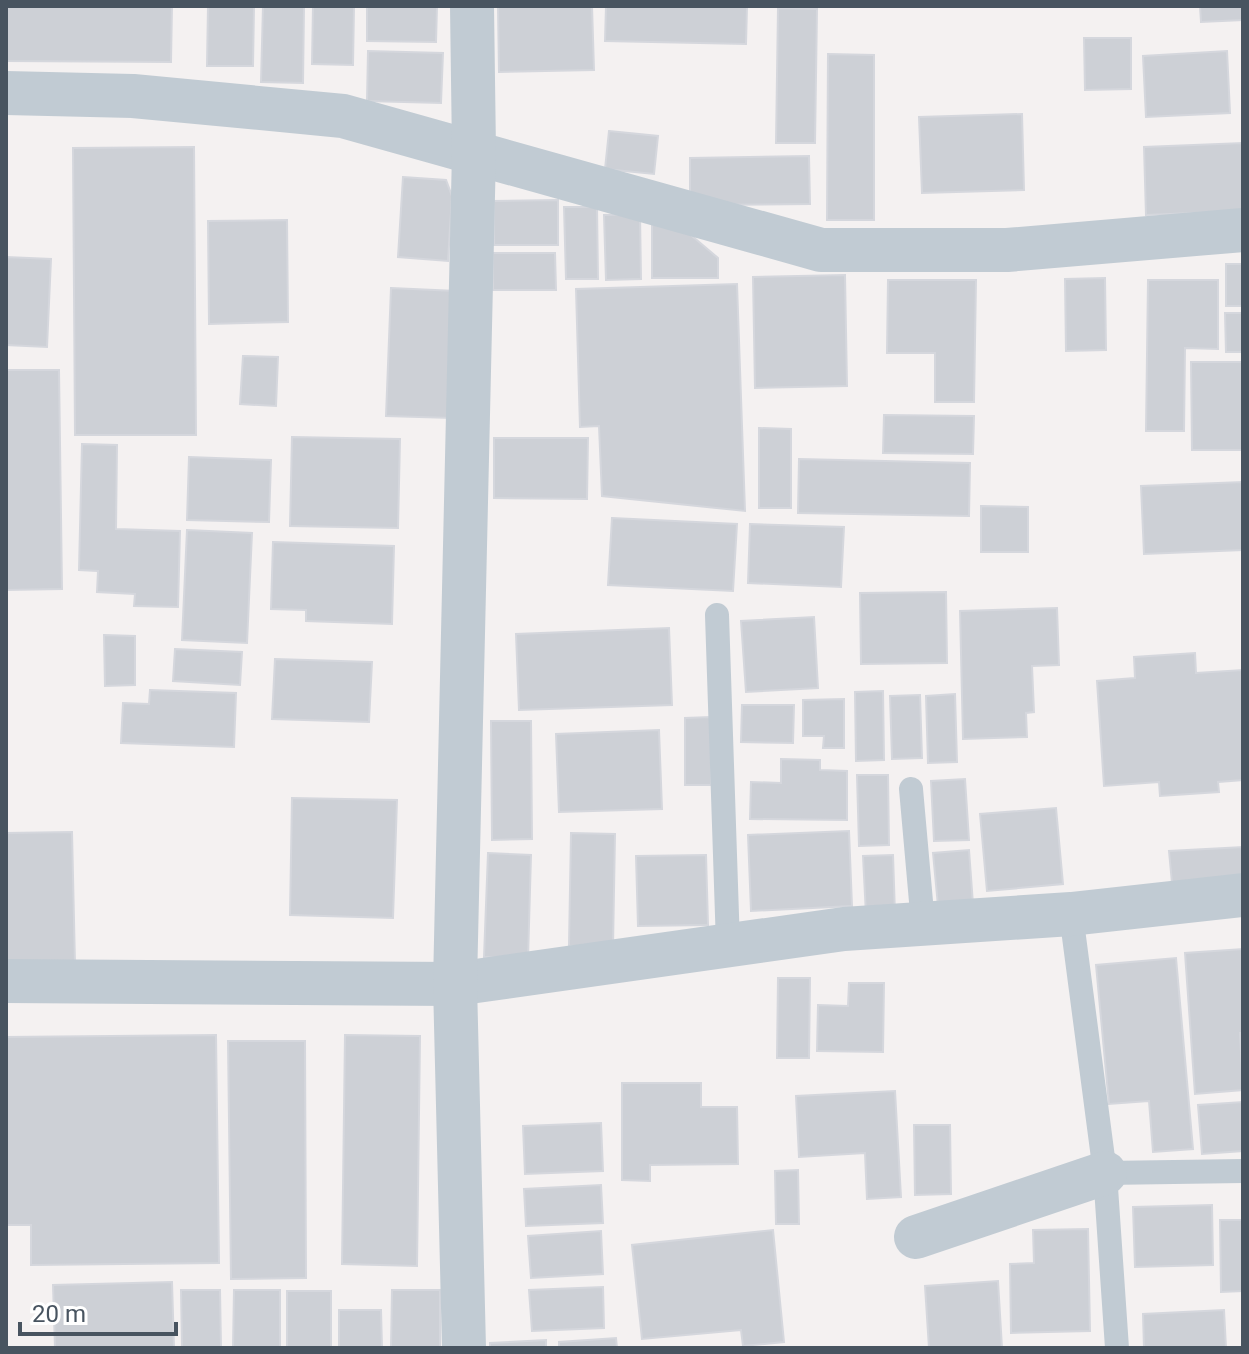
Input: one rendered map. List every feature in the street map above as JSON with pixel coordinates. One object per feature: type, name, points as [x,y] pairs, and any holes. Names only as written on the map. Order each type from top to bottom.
[{"type":"street","points":[[464,1348],[455,984],[474,152],[472,6]]},
{"type":"street","points":[[6,93],[133,96],[343,116],[821,250],[1007,250],[1243,230]]},
{"type":"street","points":[[6,981],[455,984],[844,929],[1071,914],[1243,895]]},
{"type":"street","points":[[916,1237],[1105,1173]]},
{"type":"lane","points":[[717,615],[728,945]]},
{"type":"lane","points":[[911,789],[923,924]]},
{"type":"lane","points":[[1071,914],[1105,1173],[1117,1348]]},
{"type":"lane","points":[[1105,1173],[1243,1171]]},
{"type":"building","points":[[6,6],[172,6],[171,62],[6,61]]},
{"type":"building","points":[[208,6],[254,6],[253,66],[207,66]]},
{"type":"building","points":[[263,6],[304,6],[303,83],[261,82]]},
{"type":"building","points":[[313,6],[354,6],[353,65],[312,64]]},
{"type":"building","points":[[367,6],[437,6],[436,42],[367,41]]},
{"type":"building","points":[[498,6],[592,6],[594,70],[499,72]]},
{"type":"building","points":[[606,6],[747,6],[746,44],[605,41]]},
{"type":"building","points":[[1200,6],[1243,6],[1243,20],[1201,22]]},
{"type":"building","points":[[778,8],[817,9],[815,143],[776,143]]},
{"type":"building","points":[[1084,38],[1131,38],[1131,89],[1085,90]]},
{"type":"building","points":[[368,51],[443,53],[441,103],[367,101]]},
{"type":"building","points":[[1227,51],[1230,113],[1146,117],[1143,56]]},
{"type":"building","points":[[828,54],[874,55],[874,220],[827,220]]},
{"type":"building","points":[[1022,114],[1024,190],[922,193],[919,117]]},
{"type":"building","points":[[609,131],[658,136],[654,174],[605,169]]},
{"type":"building","points":[[1243,143],[1243,211],[1146,215],[1144,147]]},
{"type":"building","points":[[194,147],[196,435],[75,435],[73,148]]},
{"type":"building","points":[[809,156],[810,204],[690,205],[690,158]]},
{"type":"building","points":[[403,177],[446,180],[452,196],[448,261],[398,257]]},
{"type":"building","points":[[558,200],[558,245],[494,245],[494,201]]},
{"type":"building","points":[[564,207],[597,207],[598,279],[566,279]]},
{"type":"building","points":[[640,214],[641,279],[606,280],[604,215]]},
{"type":"building","points":[[287,220],[288,322],[209,324],[208,221]]},
{"type":"building","points":[[652,225],[679,225],[718,258],[718,278],[652,278]]},
{"type":"building","points":[[493,253],[555,253],[556,290],[493,290]]},
{"type":"building","points":[[6,257],[51,259],[47,347],[6,345]]},
{"type":"building","points":[[1226,264],[1243,264],[1243,306],[1226,306]]},
{"type":"building","points":[[845,275],[847,386],[755,388],[753,277]]},
{"type":"building","points":[[1105,278],[1106,350],[1066,351],[1065,279]]},
{"type":"building","points":[[888,280],[976,280],[974,402],[935,402],[935,353],[887,353]]},
{"type":"building","points":[[1148,280],[1218,280],[1218,349],[1185,348],[1184,431],[1146,431]]},
{"type":"building","points":[[737,284],[745,511],[602,496],[599,426],[580,427],[576,289]]},
{"type":"building","points":[[391,288],[456,291],[452,418],[386,416]]},
{"type":"building","points":[[1225,313],[1243,313],[1243,352],[1226,352]]},
{"type":"building","points":[[243,356],[278,357],[276,406],[240,404]]},
{"type":"building","points":[[1191,362],[1243,362],[1243,450],[1192,450]]},
{"type":"building","points":[[6,370],[59,370],[62,589],[6,590]]},
{"type":"building","points":[[884,415],[974,416],[973,454],[883,453]]},
{"type":"building","points":[[759,428],[791,429],[791,508],[759,508]]},
{"type":"building","points":[[292,437],[400,439],[398,528],[290,526]]},
{"type":"building","points":[[494,438],[588,438],[587,499],[494,498]]},
{"type":"building","points":[[82,444],[117,445],[116,529],[180,531],[178,607],[134,606],[135,594],[97,592],[98,571],[79,570]]},
{"type":"building","points":[[189,457],[271,460],[269,522],[187,520]]},
{"type":"building","points":[[799,459],[970,463],[969,516],[798,513]]},
{"type":"building","points":[[1243,482],[1243,550],[1144,554],[1141,486]]},
{"type":"building","points":[[981,506],[1028,507],[1028,552],[981,552]]},
{"type":"building","points":[[612,518],[737,524],[733,591],[608,585]]},
{"type":"building","points":[[750,524],[844,527],[841,587],[748,583]]},
{"type":"building","points":[[187,530],[252,533],[247,643],[182,640]]},
{"type":"building","points":[[273,542],[394,546],[392,624],[306,621],[306,610],[271,609]]},
{"type":"building","points":[[946,592],[947,663],[861,664],[860,593]]},
{"type":"building","points":[[1057,608],[1059,665],[1032,666],[1034,712],[1026,713],[1027,737],[963,739],[960,611]]},
{"type":"building","points":[[814,617],[818,688],[746,692],[741,621]]},
{"type":"building","points":[[669,628],[672,705],[519,710],[516,634]]},
{"type":"building","points":[[104,635],[135,636],[135,685],[105,686]]},
{"type":"building","points":[[175,649],[242,652],[240,685],[173,681]]},
{"type":"building","points":[[1195,653],[1196,673],[1243,670],[1243,780],[1218,782],[1219,792],[1160,796],[1159,782],[1104,786],[1097,681],[1135,678],[1134,657]]},
{"type":"building","points":[[275,659],[372,662],[369,722],[272,719]]},
{"type":"building","points":[[150,690],[236,693],[234,747],[121,743],[123,703],[149,704]]},
{"type":"building","points":[[883,691],[884,760],[856,761],[855,692]]},
{"type":"building","points":[[955,694],[957,762],[928,763],[926,696]]},
{"type":"building","points":[[920,695],[922,758],[892,759],[890,696]]},
{"type":"building","points":[[844,699],[844,748],[823,748],[824,736],[803,736],[803,700]]},
{"type":"building","points":[[742,705],[794,705],[793,743],[741,742]]},
{"type":"building","points":[[711,717],[711,785],[685,785],[685,718]]},
{"type":"building","points":[[491,721],[531,721],[532,839],[492,840]]},
{"type":"building","points":[[659,730],[662,809],[559,812],[556,734]]},
{"type":"building","points":[[781,759],[820,760],[820,770],[847,771],[847,820],[750,819],[751,782],[781,783]]},
{"type":"building","points":[[857,775],[888,775],[889,845],[859,846]]},
{"type":"building","points":[[965,779],[969,840],[934,841],[931,781]]},
{"type":"building","points":[[292,798],[397,800],[393,918],[290,915]]},
{"type":"building","points":[[1056,808],[1063,884],[987,891],[980,814]]},
{"type":"building","points":[[849,831],[852,906],[751,911],[748,835]]},
{"type":"building","points":[[72,832],[75,964],[6,965],[6,833]]},
{"type":"building","points":[[571,833],[615,834],[613,947],[569,946]]},
{"type":"building","points":[[1243,847],[1243,878],[1172,883],[1169,851]]},
{"type":"building","points":[[969,850],[973,904],[938,906],[933,853]]},
{"type":"building","points":[[488,853],[531,855],[528,959],[484,957]]},
{"type":"building","points":[[706,855],[708,925],[638,926],[636,856]]},
{"type":"building","points":[[893,855],[895,914],[866,915],[863,856]]},
{"type":"building","points":[[1243,949],[1243,1033],[1240,1033],[1243,1090],[1195,1094],[1185,953]]},
{"type":"building","points":[[1176,958],[1193,1149],[1153,1152],[1149,1101],[1109,1104],[1096,965]]},
{"type":"building","points":[[778,978],[810,978],[809,1058],[777,1058]]},
{"type":"building","points":[[849,983],[884,983],[883,1052],[817,1051],[818,1005],[848,1006]]},
{"type":"building","points":[[216,1035],[219,1263],[31,1265],[31,1225],[6,1225],[6,1037]]},
{"type":"building","points":[[345,1035],[420,1036],[417,1266],[342,1264]]},
{"type":"building","points":[[228,1041],[305,1041],[306,1278],[231,1279]]},
{"type":"building","points":[[622,1083],[701,1083],[701,1107],[737,1107],[738,1164],[650,1165],[650,1181],[622,1180]]},
{"type":"building","points":[[895,1091],[901,1197],[867,1199],[865,1153],[799,1157],[796,1096]]},
{"type":"building","points":[[1243,1102],[1243,1151],[1202,1154],[1198,1105]]},
{"type":"building","points":[[601,1123],[603,1171],[525,1174],[523,1126]]},
{"type":"building","points":[[914,1125],[950,1125],[951,1194],[915,1195]]},
{"type":"building","points":[[798,1170],[799,1224],[776,1224],[775,1171]]},
{"type":"building","points":[[601,1185],[603,1223],[526,1226],[524,1189]]},
{"type":"building","points":[[1212,1205],[1213,1265],[1135,1267],[1133,1207]]},
{"type":"building","points":[[1220,1220],[1243,1220],[1243,1291],[1221,1292]]},
{"type":"building","points":[[1088,1229],[1090,1331],[1011,1333],[1010,1264],[1034,1263],[1033,1230]]},
{"type":"building","points":[[773,1230],[784,1342],[743,1346],[741,1330],[642,1339],[632,1245]]},
{"type":"building","points":[[601,1231],[603,1274],[531,1278],[528,1236]]},
{"type":"building","points":[[998,1281],[1002,1348],[929,1348],[925,1286]]},
{"type":"building","points":[[172,1282],[174,1348],[55,1348],[53,1285]]},
{"type":"building","points":[[603,1287],[604,1328],[532,1331],[529,1290]]},
{"type":"building","points":[[181,1290],[220,1290],[221,1348],[182,1348]]},
{"type":"building","points":[[234,1290],[280,1290],[280,1348],[233,1348]]},
{"type":"building","points":[[392,1290],[440,1290],[440,1348],[391,1348]]},
{"type":"building","points":[[287,1291],[331,1291],[331,1348],[287,1348]]},
{"type":"building","points":[[339,1310],[381,1310],[382,1348],[339,1348]]},
{"type":"building","points":[[1224,1310],[1226,1348],[1144,1348],[1143,1314]]},
{"type":"building","points":[[616,1338],[617,1348],[559,1348],[559,1342]]},
{"type":"building","points":[[546,1340],[546,1348],[490,1348],[490,1343]]}]
